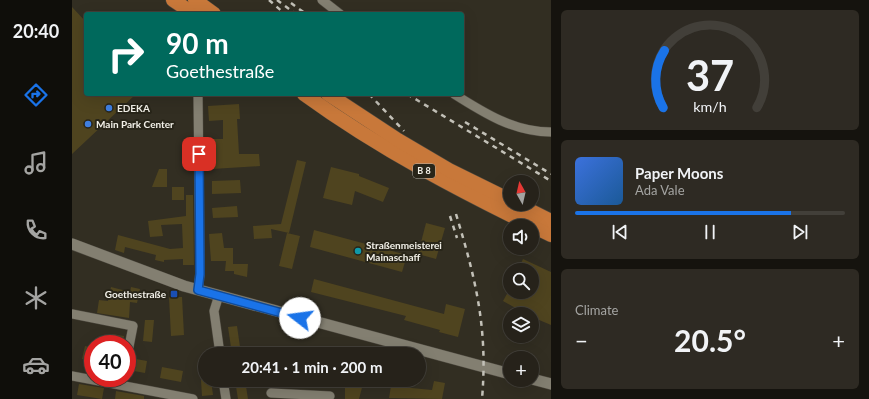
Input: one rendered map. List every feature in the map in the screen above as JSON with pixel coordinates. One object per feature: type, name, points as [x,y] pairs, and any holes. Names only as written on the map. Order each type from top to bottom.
[{"type":"highway","points":[[173,0],[191,12]]},
{"type":"highway","points":[[195,0],[211,12]]},
{"type":"highway","name":"B 8","points":[[307,96],[383,146],[444,183],[551,235]]},
{"type":"highway","name":"B 8","points":[[331,96],[430,159],[503,196]]},
{"type":"highway","points":[[531,211],[551,221]]},
{"type":"street","points":[[322,0],[337,12]]},
{"type":"street","points":[[198,96],[200,274],[198,290]]},
{"type":"street","points":[[457,96],[484,113],[514,127],[540,132],[551,132]]},
{"type":"street","points":[[72,244],[151,275],[198,290],[503,372]]},
{"type":"street","points":[[219,295],[214,311],[219,347]]},
{"type":"street","points":[[72,314],[132,326],[131,335]]},
{"type":"street","points":[[72,376],[84,377]]},
{"type":"street","points":[[539,381],[551,384]]},
{"type":"street","points":[[136,384],[193,399]]},
{"type":"street","points":[[224,387],[226,399]]},
{"type":"street","points":[[271,393],[331,398]]},
{"type":"building","name":"Main Park Center","points":[[72,7],[84,20],[84,96],[134,96],[72,154]]},
{"type":"building","points":[[239,104],[240,119],[237,119],[239,154],[259,154],[260,166],[212,169],[211,139],[223,139],[223,120],[209,121],[208,106]]},
{"type":"building","points":[[297,160],[306,162],[289,233],[271,229],[272,238],[254,239],[253,226],[281,224]]},
{"type":"building","points":[[331,167],[359,174],[359,176],[389,188],[383,202],[355,191],[352,205],[323,198]]},
{"type":"building","points":[[159,169],[167,169],[167,187],[152,187]]},
{"type":"building","points":[[240,180],[241,193],[212,194],[212,181]]},
{"type":"building","points":[[172,187],[184,187],[184,200],[172,200]]},
{"type":"building","points":[[186,195],[193,195],[194,265],[183,265],[183,259],[164,260],[164,262],[155,260],[156,255],[125,247],[124,253],[115,250],[118,235],[170,249],[183,248],[182,224],[161,225],[163,236],[150,237],[148,221],[186,216]]},
{"type":"building","points":[[237,206],[238,217],[213,218],[212,208]]},
{"type":"building","points":[[426,223],[445,228],[436,259],[418,254]]},
{"type":"building","name":"Straßenmeisterei Mainaschaff","points":[[314,230],[407,255],[402,272],[310,247]]},
{"type":"building","points":[[222,233],[224,248],[233,248],[233,264],[248,264],[247,277],[234,274],[234,271],[225,271],[226,261],[211,261],[209,234]]},
{"type":"building","points":[[287,233],[300,236],[292,269],[279,266]]},
{"type":"building","points":[[523,259],[532,263],[521,263]]},
{"type":"building","points":[[539,266],[551,272],[551,325],[539,320],[539,307],[514,307],[503,301],[504,299],[539,299]]},
{"type":"building","points":[[314,279],[444,314],[446,304],[465,309],[458,337],[439,332],[440,330],[404,320],[406,316],[311,292]]},
{"type":"building","points":[[111,287],[130,292],[131,287],[140,289],[137,303],[130,302],[129,318],[97,313],[99,300],[108,301]]},
{"type":"building","points":[[169,297],[182,297],[184,335],[171,336]]},
{"type":"building","points":[[145,320],[154,320],[152,342],[143,341]]},
{"type":"building","points":[[237,326],[240,347],[231,347],[228,327]]},
{"type":"building","points":[[136,359],[147,361],[145,373],[136,371]]},
{"type":"building","points":[[162,367],[183,371],[181,382],[160,378]]},
{"type":"building","points":[[434,381],[445,383],[442,399],[389,398],[391,387],[432,390]]},
{"type":"building","points":[[79,384],[84,385],[84,387],[104,388],[102,399],[77,395]]},
{"type":"building","points":[[201,387],[212,387],[213,395],[202,396]]},
{"type":"building","points":[[236,387],[246,387],[248,399],[238,399]]},
{"type":"building","points":[[345,387],[362,387],[359,399],[345,399]]},
{"type":"building","points":[[116,391],[144,396],[144,399],[115,399]]},
{"type":"railway","points":[[269,0],[283,12]]},
{"type":"railway","points":[[277,0],[293,12]]},
{"type":"railway","points":[[291,3],[303,12]]},
{"type":"railway","points":[[371,96],[404,131]]},
{"type":"railway","points":[[410,96],[551,181]]},
{"type":"railway","points":[[465,122],[551,174]]},
{"type":"railway","points":[[456,214],[475,283],[479,305],[483,350],[482,399]]},
{"type":"railway","points":[[450,216],[457,238]]},
{"type":"place","name":"EDEKA","points":[[109,108]]},
{"type":"place","name":"Main Park Center","points":[[88,124]]},
{"type":"place","name":"Straßenmeisterei Mainaschaff","points":[[358,251]]},
{"type":"place","name":"Goethestraße","points":[[174,294]]},
{"type":"route","points":[[199,154],[200,274],[198,290],[300,318]]}]
